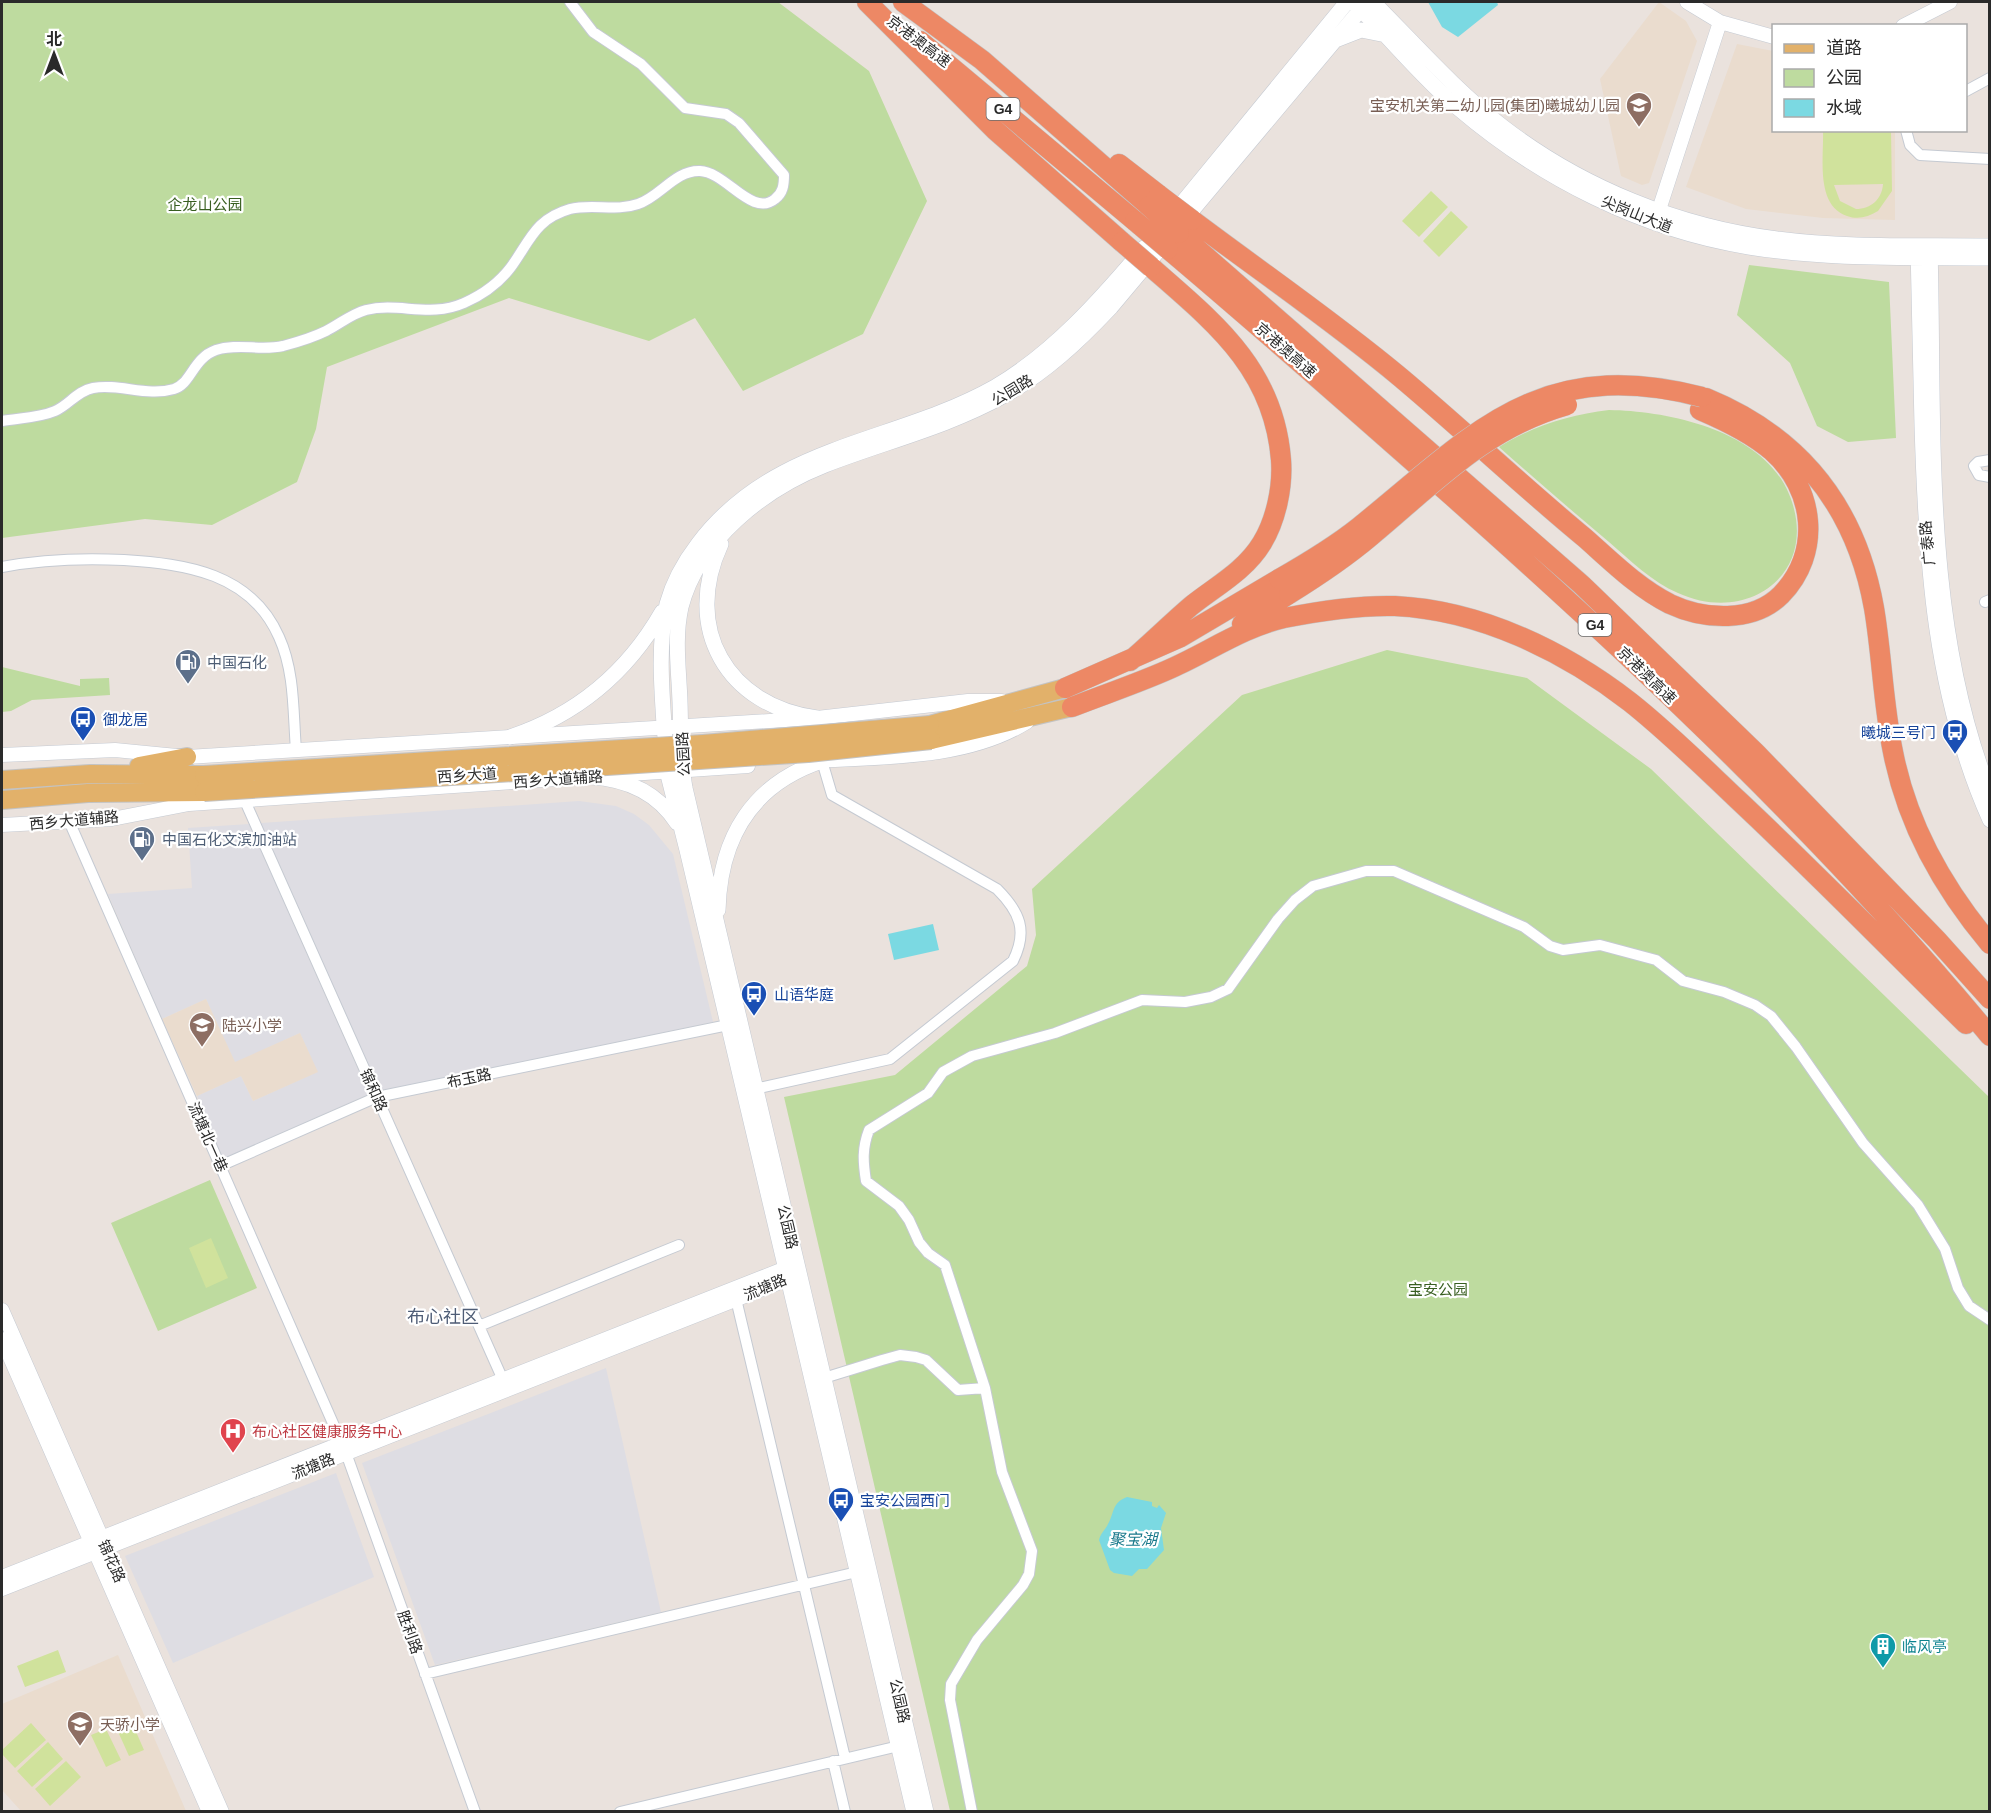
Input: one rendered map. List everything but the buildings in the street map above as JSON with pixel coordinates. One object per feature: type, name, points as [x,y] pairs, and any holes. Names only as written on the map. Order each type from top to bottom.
[{"type":"highway","name":"京港澳高速","points":[[867,2],[940,56],[1135,221],[1180,234],[1582,585],[1756,753],[1937,940],[1989,999]]},
{"type":"highway","points":[[867,2],[995,130],[1200,310],[1246,360],[1263,388],[1273,411],[1282,470],[1279,494],[1262,543],[1244,566],[1192,606],[1131,661]]},
{"type":"highway","name":"京港澳高速","points":[[903,2],[982,60],[1034,106],[1154,200],[1180,234],[1271,336],[1569,600],[1730,754],[1920,951],[1989,1036]]},
{"type":"highway","points":[[1180,234],[1398,376],[1542,502],[1650,591],[1685,610],[1724,616],[1745,615],[1762,608],[1791,584],[1807,548],[1810,529],[1807,508],[1800,487],[1774,453],[1752,435],[1701,403]]},
{"type":"highway","points":[[1065,688],[1131,661],[1284,587],[1332,567],[1486,441],[1516,423],[1578,402],[1609,398],[1701,403],[1757,423],[1784,442],[1825,486],[1842,513],[1855,542],[1874,606],[1893,753],[1913,821],[1948,890],[1989,944]]},
{"type":"highway","points":[[1171,668],[1284,587]]},
{"type":"highway","points":[[1072,707],[1171,668],[1253,628],[1281,619],[1360,608],[1395,606],[1466,618],[1534,643],[1598,679],[1662,730],[1757,818],[1989,1048]]},
{"type":"main road","points":[[1328,24],[1332,2]]},
{"type":"main road","name":"公园路","points":[[750,1090],[728,1025],[683,833],[662,641],[668,602],[681,571],[705,536],[729,509],[761,484],[809,458],[977,396],[1014,374],[1053,344],[1126,270],[1328,24],[1360,3]]},
{"type":"main road","name":"公园路","points":[[673,727],[681,608],[688,587],[701,564],[729,529],[764,498],[800,476],[974,411],[1016,389],[1051,364],[1111,307],[1332,42],[1360,3]]},
{"type":"main road","name":"尖岗山大道","points":[[1360,3],[1386,36],[1449,100],[1509,148],[1570,185],[1657,217]]},
{"type":"main road","name":"尖岗山大道","points":[[1360,3],[1517,138],[1560,166],[1657,217],[1703,238],[1750,248],[1836,255],[1989,246]]},
{"type":"main road","points":[[1332,42],[1361,30],[1386,36]]},
{"type":"main road","name":"尖岗山大道","points":[[1924,251],[1989,258]]},
{"type":"main road","name":"广泰路","points":[[1924,251],[1936,514],[1944,614],[1961,704],[1989,793]]},
{"type":"main road","name":"广泰路","points":[[1924,251],[1925,515],[1933,616],[1949,706],[1977,793],[1989,820]]},
{"type":"main road","points":[[729,529],[720,547],[709,586],[710,626],[719,654],[736,681],[750,694],[781,711],[817,718]]},
{"type":"main road","points":[[510,737],[565,713],[604,685],[637,650],[668,602]]},
{"type":"main road","points":[[931,732],[1065,688]]},
{"type":"main road","points":[[931,732],[1036,716],[1072,707]]},
{"type":"main road","name":"西乡大道","points":[[2,800],[204,783],[808,753],[931,732]]},
{"type":"main road","points":[[90,774],[187,758]]},
{"type":"main road","points":[[718,928],[722,873],[740,823],[767,789],[783,777],[822,761]]},
{"type":"main road","name":"公园路","points":[[675,771],[718,928],[750,1090],[857,1572],[904,1744],[926,1812]]},
{"type":"main road","name":"西乡大道","points":[[2,780],[90,774],[204,783]]},
{"type":"main road","points":[[584,777],[609,778],[642,789],[671,814],[683,833]]},
{"type":"main road","points":[[88,793],[189,804]]},
{"type":"main road","name":"公园路","points":[[791,1272],[824,1378],[904,1744],[914,1812]]},
{"type":"street","points":[[2,421],[54,412],[80,392],[93,388],[144,391],[176,389],[184,383],[195,364],[217,350],[280,346],[305,340],[366,310],[385,308],[424,311],[463,303],[498,282],[511,267],[530,235],[556,214],[573,209],[622,208],[637,205],[652,198],[675,179],[687,173],[700,171],[713,174],[753,203],[773,202],[780,195],[784,185],[784,175],[740,123],[726,114],[685,108],[641,64],[593,32],[570,2]]},
{"type":"street","points":[[1688,2],[1720,21],[1772,37]]},
{"type":"street","points":[[1907,24],[1950,2]]},
{"type":"street","points":[[1657,217],[1720,21]]},
{"type":"street","points":[[1967,90],[1989,78]]},
{"type":"street","points":[[1907,132],[1910,145],[1920,155],[1989,159]]},
{"type":"street","points":[[1989,460],[1978,462],[1974,466],[1978,475],[1989,477]]},
{"type":"street","points":[[2,567],[63,558],[153,562],[193,567],[229,582],[260,608],[279,635],[289,671],[296,750]]},
{"type":"street","points":[[2,756],[115,750],[187,758],[776,721],[968,701],[1026,700]]},
{"type":"street","name":"西乡大道辅路","points":[[2,825],[112,819],[189,804],[901,755],[966,746],[1016,729],[1036,716]]},
{"type":"street","points":[[772,764],[757,755],[754,739],[764,725],[776,721]]},
{"type":"street","points":[[566,733],[583,741],[589,754],[584,777]]},
{"type":"street","points":[[750,1090],[890,1059],[1013,961],[1021,946],[1021,928],[1014,906],[997,889],[832,795],[822,761]]},
{"type":"street","name":"锦和路","points":[[245,801],[503,1380]]},
{"type":"street","name":"流塘北一巷","points":[[69,821],[344,1448]]},
{"type":"street","points":[[972,1812],[950,1700],[951,1684],[976,1640],[1023,1585],[1032,1562],[1032,1551],[1002,1472],[985,1388],[945,1265],[919,1242],[909,1220],[899,1206],[867,1181],[862,1159],[869,1130],[928,1093],[943,1072],[972,1056],[1055,1033],[1142,1000],[1185,1002],[1211,997],[1228,989],[1295,900],[1313,886],[1366,871],[1395,871],[1524,927],[1550,946],[1563,950],[1600,945],[1656,960],[1683,981],[1724,992],[1755,1005],[1771,1016],[1796,1047],[1863,1143],[1918,1205],[1945,1249],[1958,1288],[1969,1306],[1989,1320]]},
{"type":"street","name":"布玉路","points":[[220,1166],[377,1097],[728,1025]]},
{"type":"street","points":[[479,1326],[679,1245]]},
{"type":"street","name":"流塘路","points":[[2,1577],[98,1545],[344,1448],[736,1299],[791,1272]]},
{"type":"street","name":"流塘路","points":[[344,1448],[503,1380],[791,1272]]},
{"type":"street","points":[[736,1299],[845,1758]]},
{"type":"street","name":"锦花路","points":[[2,1313],[209,1812]]},
{"type":"street","name":"锦花路","points":[[2,1339],[222,1812]]},
{"type":"street","points":[[824,1378],[900,1355],[926,1360],[958,1390],[985,1388]]},
{"type":"street","name":"胜利路","points":[[344,1448],[475,1812]]},
{"type":"street","name":"流塘路","points":[[2,1589],[98,1545]]},
{"type":"street","points":[[425,1674],[857,1572]]},
{"type":"street","points":[[620,1812],[904,1744]]},
{"type":"street","points":[[833,1761],[845,1812]]},
{"type":"shaded area","name":"宝安机关第二幼儿园(集团)曦城幼儿园","points":[[1659,2],[1686,21],[1697,41],[1649,183],[1642,185],[1621,176],[1600,79]]},
{"type":"shaded area","points":[[1737,44],[1772,51],[1772,132],[1895,132],[1895,220],[1823,218],[1746,209],[1686,187]]},
{"type":"shaded area","points":[[579,801],[616,806],[634,814],[649,825],[673,854],[713,1022],[380,1091],[261,823]]},
{"type":"shaded area","points":[[249,824],[369,1094],[223,1159],[197,1096],[241,1076],[253,1101],[317,1072],[300,1033],[235,1063],[206,999],[162,1019],[108,894],[192,888],[188,828]]},
{"type":"shaded area","name":"陆兴小学","points":[[206,999],[235,1062],[300,1033],[318,1072],[253,1101],[241,1076],[197,1096],[162,1019]]},
{"type":"shaded area","points":[[606,1368],[661,1612],[435,1665],[362,1463]]},
{"type":"shaded area","points":[[336,1473],[374,1577],[173,1663],[125,1556]]},
{"type":"shaded area","name":"天骄小学","points":[[118,1655],[186,1811],[21,1811],[2,1790],[2,1704]]},
{"type":"green space","name":"企龙山公园","points":[[2,2],[778,2],[869,71],[927,201],[863,334],[743,391],[695,318],[649,341],[509,298],[327,367],[316,429],[297,482],[212,525],[145,519],[2,538]]},
{"type":"green space","points":[[1823,132],[1891,132],[1892,191],[1878,211],[1870,215],[1855,218],[1837,210],[1830,202],[1826,191]],"holes":[[[1883,184],[1880,194],[1871,205],[1856,209],[1840,201],[1834,185]]]},
{"type":"green space","points":[[1431,191],[1448,207],[1419,237],[1402,221]]},
{"type":"green space","points":[[1451,211],[1468,227],[1439,257],[1423,241]]},
{"type":"green space","points":[[1749,265],[1889,282],[1896,438],[1848,442],[1817,426],[1790,363],[1737,315]]},
{"type":"green space","points":[[1609,410],[1659,415],[1686,420],[1712,429],[1737,440],[1758,454],[1776,472],[1789,494],[1796,522],[1795,547],[1787,568],[1772,585],[1753,596],[1730,602],[1705,601],[1668,588],[1633,563],[1499,447],[1552,422]]},
{"type":"green space","name":"宝安公园","points":[[1387,650],[1527,678],[1651,769],[1989,1097],[1989,1811],[950,1811],[784,1097],[895,1075],[1027,966],[1036,935],[1032,889],[1242,695]]},
{"type":"green space","points":[[2,667],[80,686],[80,679],[109,678],[110,695],[32,700],[11,711],[2,712]]},
{"type":"green space","points":[[210,1180],[257,1288],[158,1331],[111,1223]]},
{"type":"green space","points":[[211,1238],[228,1278],[206,1288],[189,1248]]},
{"type":"green space","points":[[58,1650],[66,1672],[25,1687],[17,1666]]},
{"type":"green space","points":[[130,1718],[144,1750],[129,1756],[115,1725]]},
{"type":"green space","points":[[31,1723],[46,1740],[15,1768],[2,1754],[2,1750]]},
{"type":"green space","points":[[106,1729],[121,1760],[106,1767],[91,1735]]},
{"type":"green space","points":[[48,1742],[63,1759],[32,1787],[17,1771]]},
{"type":"green space","points":[[66,1761],[81,1777],[50,1806],[35,1789]]},
{"type":"water","points":[[1428,2],[1497,2],[1498,5],[1458,37],[1442,27]]},
{"type":"water","points":[[933,924],[939,950],[894,960],[888,934]]},
{"type":"water","name":"聚宝湖","points":[[1127,1497],[1152,1502],[1152,1506],[1157,1508],[1159,1505],[1166,1513],[1161,1528],[1164,1550],[1147,1569],[1139,1569],[1132,1576],[1114,1573],[1110,1570],[1099,1540],[1116,1505]]},
{"type":"place","name":"宝安机关第二幼儿园(集团)曦城幼儿园","points":[[1639,128]]},
{"type":"place","name":"中国石化","points":[[188,685]]},
{"type":"place","name":"御龙居","points":[[83,742]]},
{"type":"place","name":"曦城三号门","points":[[1955,755]]},
{"type":"place","name":"中国石化文滨加油站","points":[[142,862]]},
{"type":"place","name":"山语华庭","points":[[754,1017]]},
{"type":"place","name":"陆兴小学","points":[[202,1048]]},
{"type":"place","name":"布心社区健康服务中心","points":[[233,1454]]},
{"type":"place","name":"宝安公园西门","points":[[841,1523]]},
{"type":"place","name":"临风亭","points":[[1883,1669]]},
{"type":"place","name":"天骄小学","points":[[80,1747]]},
{"type":"district","name":"布心社区","points":[[443,1317]]}]
